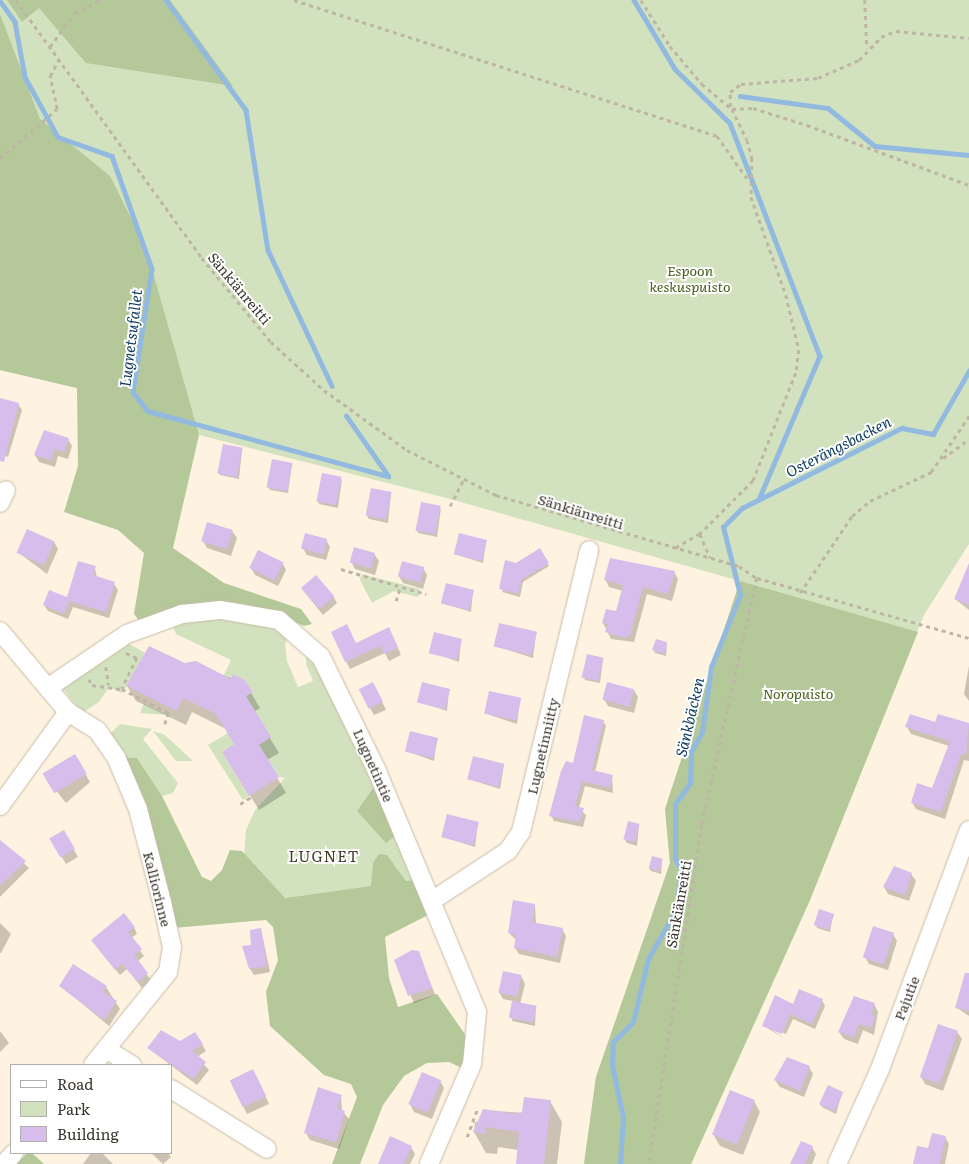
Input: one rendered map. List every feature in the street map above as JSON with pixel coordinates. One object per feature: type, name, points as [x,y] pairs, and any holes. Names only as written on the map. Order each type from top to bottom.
[{"type":"street","name":"Lugnetinniitty","points":[[432,900],[508,851],[521,832],[589,550]]},
{"type":"street","name":"Lugnetintie","points":[[49,687],[127,634],[157,621],[221,610],[280,620],[306,640],[337,684],[432,900],[472,997],[478,1030],[472,1064],[430,1164]]},
{"type":"street","points":[[0,631],[49,687],[68,712],[0,806]]},
{"type":"street","name":"Kalliorinne","points":[[68,712],[97,730],[127,779],[172,947],[168,972],[94,1064]]},
{"type":"street","name":"Pajutie","points":[[837,1164],[880,1069],[969,830]]},
{"type":"street","points":[[106,1049],[130,1064]]},
{"type":"street","points":[[172,1090],[267,1149]]},
{"type":"street","points":[[4,1164],[13,1154]]},
{"type":"path","name":"Sänkiänreitti","points":[[16,0],[202,258],[272,342],[324,390],[407,450],[463,480],[496,495],[674,549],[739,566],[757,578],[702,826],[649,1164]]},
{"type":"path","points":[[50,47],[74,13],[101,0]]},
{"type":"path","points":[[294,0],[717,136],[744,180],[749,181]]},
{"type":"path","points":[[641,0],[670,46],[702,84],[731,108],[753,108],[807,125],[969,185]]},
{"type":"path","points":[[865,0],[867,48]]},
{"type":"path","points":[[674,549],[700,534],[753,481],[796,373],[798,332],[750,197],[749,181],[752,158],[731,108],[730,92],[741,84],[818,78],[859,60],[867,48],[896,31],[969,38]]},
{"type":"path","points":[[0,158],[57,109],[50,76],[59,59]]},
{"type":"path","points":[[800,593],[852,516],[870,501],[919,481],[941,458],[969,416]]},
{"type":"path","points":[[941,458],[969,439]]},
{"type":"path","points":[[450,506],[463,480]]},
{"type":"path","points":[[700,534],[710,559]]},
{"type":"path","points":[[341,569],[426,594]]},
{"type":"path","points":[[757,578],[800,593],[969,638]]},
{"type":"path","points":[[396,601],[400,587]]},
{"type":"path","points":[[119,658],[126,653],[137,658],[122,689]]},
{"type":"path","points":[[100,671],[113,663]]},
{"type":"path","points":[[106,667],[109,685]]},
{"type":"path","points":[[94,676],[88,680],[92,686],[109,685],[122,689],[169,713],[165,724]]},
{"type":"path","points":[[240,804],[251,797]]},
{"type":"path","points":[[467,1138],[477,1110]]},
{"type":"green space","name":"Espoon keskuspuisto","points":[[0,0],[969,0],[969,544],[924,615],[810,900],[691,1164],[584,1164],[596,1077],[670,863],[665,809],[740,581],[450,499],[199,435],[77,388],[0,370]]},
{"type":"green space","points":[[7,0],[170,0],[233,86],[86,63],[39,8],[22,22]]},
{"type":"green space","points":[[0,14],[40,119],[110,176],[146,248],[199,435],[173,548],[224,583],[301,609],[312,624],[304,626],[262,608],[232,602],[183,607],[141,623],[134,614],[144,553],[118,530],[64,512],[78,466],[77,388],[0,370]]},
{"type":"green space","points":[[361,574],[420,589],[418,597],[394,591],[372,603],[360,580]]},
{"type":"green space","name":"Noropuisto","points":[[740,581],[918,632],[810,900],[691,1164],[584,1164],[596,1077],[670,863],[665,809]]},
{"type":"green space","points":[[192,617],[257,619],[290,633],[285,644],[287,661],[298,687],[313,681],[306,664],[307,648],[419,880],[406,882],[395,865],[373,863],[372,886],[285,898],[244,856],[246,830],[255,810],[285,778],[279,777],[259,745],[246,696],[253,692],[245,680],[224,675],[231,660],[176,634],[171,623]]},
{"type":"green space","points":[[126,642],[145,653],[138,669],[122,693],[109,687],[99,702],[82,713],[61,686]]},
{"type":"green space","points":[[144,704],[167,715],[140,713]]},
{"type":"green space","points":[[120,724],[152,729],[143,739],[178,783],[173,793],[162,796],[137,758],[120,757],[109,735]]},
{"type":"green space","points":[[153,731],[165,735],[193,761],[176,761]]},
{"type":"green space","points":[[228,733],[234,744],[222,752],[249,796],[243,800],[208,745]]},
{"type":"green space","points":[[120,757],[137,758],[162,796],[202,877],[211,881],[222,870],[230,850],[242,851],[285,898],[371,886],[373,863],[379,854],[387,855],[406,881],[419,880],[432,913],[385,937],[389,978],[398,1007],[437,994],[471,1043],[466,1070],[449,1062],[427,1063],[404,1076],[383,1105],[360,1164],[332,1164],[357,1097],[351,1084],[324,1075],[270,1026],[266,992],[278,960],[273,927],[266,920],[174,928]]},
{"type":"green space","points":[[376,784],[398,834],[386,843],[357,811]]},
{"type":"green space","points":[[26,1154],[33,1154],[44,1164],[16,1164]]},
{"type":"building","points":[[0,398],[19,403],[4,462],[0,461]]},
{"type":"building","points":[[44,430],[69,438],[64,452],[54,449],[51,460],[34,455]]},
{"type":"building","points":[[223,444],[243,448],[237,477],[217,473]]},
{"type":"building","points":[[272,459],[293,463],[287,491],[266,487]]},
{"type":"building","points":[[322,473],[342,477],[336,505],[316,501]]},
{"type":"building","points":[[371,488],[392,492],[386,519],[366,515]]},
{"type":"building","points":[[421,502],[441,506],[435,534],[415,530]]},
{"type":"building","points":[[207,522],[233,530],[227,549],[201,541]]},
{"type":"building","points":[[27,529],[54,541],[44,565],[16,553]]},
{"type":"building","points":[[305,533],[327,539],[323,554],[301,548]]},
{"type":"building","points":[[459,533],[487,540],[482,561],[454,554]]},
{"type":"building","points":[[354,547],[375,553],[371,568],[350,562]]},
{"type":"building","points":[[540,548],[549,563],[522,579],[518,594],[499,589],[505,560],[516,563]]},
{"type":"building","points":[[258,550],[283,562],[274,580],[249,568]]},
{"type":"building","points":[[610,558],[675,571],[668,594],[643,587],[630,635],[625,638],[605,632],[608,624],[602,623],[606,609],[616,611],[623,585],[604,580]]},
{"type":"building","points":[[78,561],[96,566],[93,575],[115,582],[106,612],[69,601],[64,614],[43,605],[49,590],[67,597]]},
{"type":"building","points":[[402,561],[424,567],[420,582],[398,576]]},
{"type":"building","points":[[969,563],[969,605],[954,599]]},
{"type":"building","points":[[316,575],[334,596],[319,609],[301,588]]},
{"type":"building","points":[[446,583],[474,590],[469,610],[441,603]]},
{"type":"building","points":[[499,623],[537,632],[532,655],[494,646]]},
{"type":"building","points":[[347,624],[356,643],[389,627],[398,648],[384,654],[380,646],[345,662],[331,632]]},
{"type":"building","points":[[434,632],[462,639],[457,660],[429,653]]},
{"type":"building","points":[[656,639],[667,642],[664,654],[652,650]]},
{"type":"building","points":[[149,646],[185,663],[196,661],[231,679],[233,674],[245,680],[253,692],[246,696],[271,737],[259,745],[279,777],[249,796],[222,752],[234,744],[216,714],[183,698],[177,711],[126,686]]},
{"type":"building","points":[[587,654],[604,658],[598,681],[582,677]]},
{"type":"building","points":[[373,682],[383,702],[369,709],[359,689]]},
{"type":"building","points":[[422,682],[450,689],[445,709],[417,702]]},
{"type":"building","points":[[607,682],[634,689],[629,707],[602,699]]},
{"type":"building","points":[[489,691],[521,698],[516,720],[484,713]]},
{"type":"building","points":[[910,714],[935,722],[938,714],[969,723],[966,755],[961,754],[941,812],[911,803],[917,783],[932,788],[950,741],[905,727]]},
{"type":"building","points":[[584,715],[604,720],[592,770],[613,775],[610,788],[582,781],[575,806],[584,808],[580,821],[549,816],[561,771],[566,761],[573,763]]},
{"type":"building","points":[[410,731],[438,738],[433,758],[405,751]]},
{"type":"building","points":[[75,754],[87,774],[54,793],[42,774]]},
{"type":"building","points":[[473,756],[504,764],[498,787],[467,779]]},
{"type":"building","points":[[447,814],[479,822],[473,845],[441,837]]},
{"type":"building","points":[[628,821],[640,824],[635,842],[623,839]]},
{"type":"building","points":[[64,830],[75,849],[60,858],[49,838]]},
{"type":"building","points":[[0,840],[26,861],[0,886]]},
{"type":"building","points":[[652,856],[663,859],[659,871],[649,869]]},
{"type":"building","points":[[894,866],[912,873],[905,895],[883,887]]},
{"type":"building","points":[[513,900],[535,904],[532,922],[563,928],[557,957],[514,948],[516,934],[508,933]]},
{"type":"building","points":[[819,909],[834,914],[829,930],[814,925]]},
{"type":"building","points":[[124,913],[135,927],[128,932],[142,949],[134,955],[148,973],[138,982],[122,964],[115,970],[91,940]]},
{"type":"building","points":[[873,926],[894,933],[884,964],[863,957]]},
{"type":"building","points":[[261,928],[267,966],[249,969],[242,946],[251,945],[250,930]]},
{"type":"building","points":[[412,950],[419,951],[432,988],[408,996],[394,960]]},
{"type":"building","points":[[73,964],[107,986],[103,992],[117,1001],[104,1020],[59,986]]},
{"type":"building","points":[[503,971],[522,975],[517,996],[498,993]]},
{"type":"building","points":[[965,973],[969,973],[969,1011],[955,1008]]},
{"type":"building","points":[[799,989],[823,999],[812,1024],[790,1014],[782,1034],[762,1026],[775,995],[793,1004]]},
{"type":"building","points":[[854,996],[875,1003],[871,1014],[875,1016],[871,1028],[859,1024],[854,1037],[838,1032]]},
{"type":"building","points":[[512,1001],[537,1006],[533,1022],[509,1018]]},
{"type":"building","points":[[938,1024],[958,1031],[940,1084],[920,1077]]},
{"type":"building","points":[[161,1030],[180,1041],[195,1032],[203,1044],[192,1051],[206,1062],[193,1079],[147,1048]]},
{"type":"building","points":[[787,1057],[810,1066],[800,1091],[774,1080]]},
{"type":"building","points":[[253,1069],[266,1096],[243,1107],[230,1080]]},
{"type":"building","points":[[422,1072],[441,1080],[428,1112],[408,1104]]},
{"type":"building","points":[[828,1085],[843,1092],[835,1111],[819,1104]]},
{"type":"building","points":[[318,1087],[342,1095],[337,1108],[345,1111],[336,1142],[304,1133]]},
{"type":"building","points":[[730,1090],[755,1100],[737,1145],[712,1135]]},
{"type":"building","points":[[524,1097],[551,1100],[544,1164],[516,1164],[519,1132],[486,1127],[485,1134],[473,1132],[483,1109],[517,1114],[522,1112]]},
{"type":"building","points":[[932,1133],[946,1136],[940,1164],[913,1164],[917,1146],[928,1148]]},
{"type":"building","points":[[390,1136],[412,1146],[404,1164],[378,1164]]},
{"type":"building","points":[[801,1141],[813,1146],[805,1164],[790,1164]]},
{"type":"waterway","name":"Lugnetsufallet","points":[[166,0],[246,110],[268,250],[332,386]]},
{"type":"waterway","name":"Osterängsbacken","points":[[634,0],[675,69],[730,123],[820,356],[759,500]]},
{"type":"waterway","name":"Lugnetsufallet","points":[[0,1],[15,22],[25,77],[58,137],[112,156],[152,269],[133,392],[148,411],[388,476],[346,416]]},
{"type":"waterway","points":[[740,96],[828,108],[875,146],[969,155]]},
{"type":"waterway","name":"Sänkbäcken","points":[[620,1164],[623,1118],[612,1065],[613,1042],[633,1022],[648,959],[676,910],[681,869],[675,859],[675,804],[690,783],[691,752],[702,732],[711,667],[740,595],[723,527],[742,508],[902,428],[933,434],[969,371]]},
{"type":"district","name":"LUGNET","points":[[324,856]]}]
